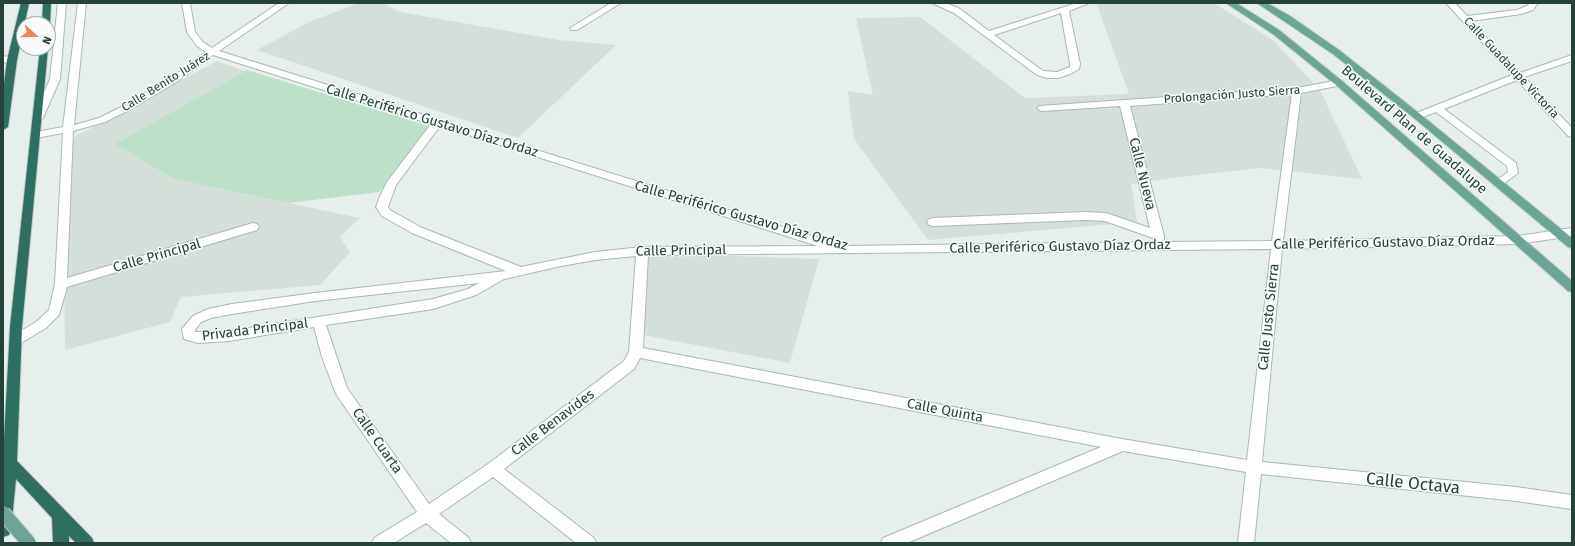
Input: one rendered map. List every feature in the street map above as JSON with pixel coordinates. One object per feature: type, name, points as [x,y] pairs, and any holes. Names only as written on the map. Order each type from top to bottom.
[{"type":"highway","points":[[3,127],[8,60],[25,3]]},
{"type":"highway","points":[[47,16],[48,3]]},
{"type":"highway","points":[[3,530],[10,463],[16,340],[43,56]]},
{"type":"highway","points":[[10,463],[86,543]]},
{"type":"highway","points":[[60,516],[60,543]]},
{"type":"main road","name":"Boulevard Plan de Guadalupe","points":[[1230,3],[1276,32],[1339,84],[1572,288]]},
{"type":"main road","name":"Boulevard Plan de Guadalupe","points":[[1261,3],[1287,18],[1336,52],[1572,244]]},
{"type":"main road","points":[[3,513],[29,543]]},
{"type":"street","points":[[38,118],[55,79],[62,3]]},
{"type":"street","points":[[16,340],[41,326],[55,312],[61,284],[68,130],[82,3]]},
{"type":"street","name":"Calle Periférico Gustavo Díaz Ordaz","points":[[186,3],[191,32],[200,44],[213,52],[844,250],[1160,241],[1277,245],[1518,240],[1572,232]]},
{"type":"street","name":"Calle Benito Juárez","points":[[36,135],[68,130],[102,120],[126,108],[175,79],[256,20],[284,3]]},
{"type":"street","points":[[574,28],[617,3]]},
{"type":"street","points":[[936,3],[957,11],[1040,73],[1053,75],[1074,69],[1075,64],[1065,10]]},
{"type":"street","points":[[988,34],[1085,3]]},
{"type":"street","name":"Calle Guadalupe Victoria","points":[[1450,3],[1572,134]]},
{"type":"street","points":[[1466,19],[1518,12],[1530,8],[1534,3]]},
{"type":"street","points":[[1416,116],[1519,76],[1572,58]]},
{"type":"street","name":"Prolongación Justo Sierra","points":[[1042,108],[1211,98],[1297,91],[1339,84]]},
{"type":"street","name":"Calle Justo Sierra","points":[[1246,543],[1277,245],[1297,91]]},
{"type":"street","name":"Calle Nueva","points":[[1124,102],[1160,241]]},
{"type":"street","points":[[1437,108],[1512,165],[1513,173],[1498,183]]},
{"type":"street","points":[[437,123],[391,184],[383,201],[382,207],[386,213],[410,227],[521,272]]},
{"type":"street","points":[[933,222],[1085,216],[1106,217],[1128,224],[1160,241]]},
{"type":"street","name":"Calle Principal","points":[[61,284],[253,227]]},
{"type":"street","name":"Calle Principal","points":[[315,297],[501,276],[581,258],[642,251],[844,250]]},
{"type":"street","points":[[636,352],[642,251]]},
{"type":"street","name":"Calle Principal","points":[[319,322],[433,304],[472,292],[501,276]]},
{"type":"street","name":"Privada Principal","points":[[315,297],[208,314],[197,319],[188,330],[189,336],[198,338],[229,336],[319,322]]},
{"type":"street","name":"Calle Cuarta","points":[[319,322],[329,357],[341,390],[427,514],[463,543]]},
{"type":"street","name":"Calle Quinta","points":[[636,352],[1122,445],[1253,467]]},
{"type":"street","name":"Calle Benavides","points":[[380,543],[427,514],[493,469],[629,365],[636,352]]},
{"type":"street","points":[[889,543],[1122,445]]},
{"type":"street","name":"Calle Octava","points":[[1253,467],[1516,494],[1572,502]]},
{"type":"street","points":[[493,469],[588,543]]},
{"type":"shaded area","points":[[359,3],[383,3],[400,12],[559,40],[616,45],[518,138],[257,50],[309,22]]},
{"type":"shaded area","points":[[1103,3],[1214,3],[1274,41],[1320,90],[1362,179],[1260,168],[1131,184],[1137,222],[928,240],[854,139],[848,91],[873,95],[856,18],[920,17],[1025,98],[1129,94],[1097,5]]},
{"type":"shaded area","points":[[217,61],[245,71],[116,144],[174,179],[360,218],[340,237],[350,252],[320,285],[181,297],[170,322],[65,350],[63,143]]},
{"type":"shaded area","points":[[648,253],[819,259],[790,363],[643,335]]},
{"type":"green space","points":[[247,70],[435,128],[379,192],[288,203],[174,179],[115,144]]}]
